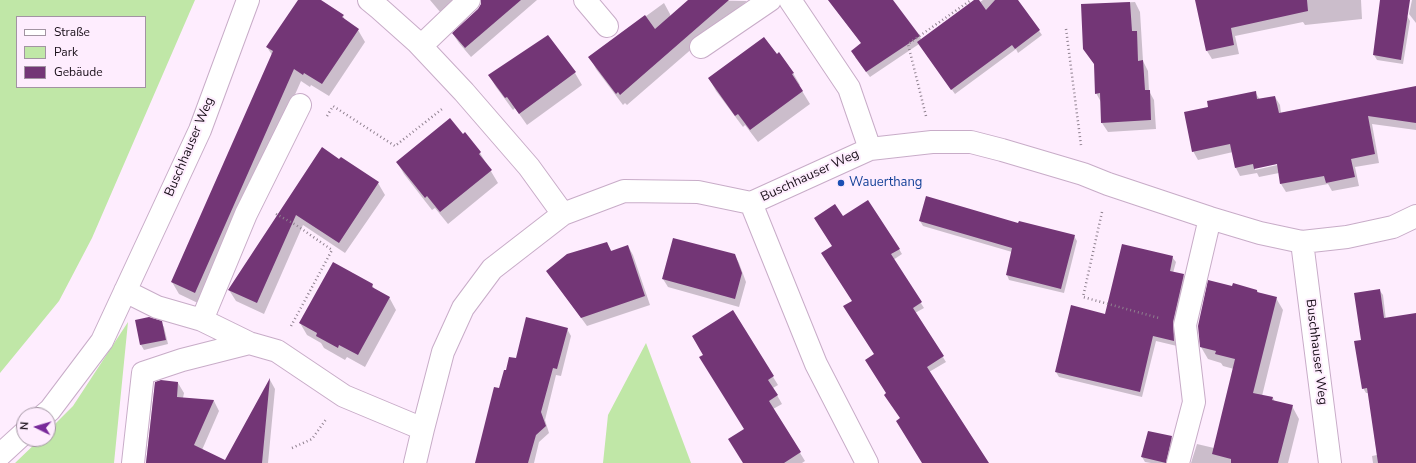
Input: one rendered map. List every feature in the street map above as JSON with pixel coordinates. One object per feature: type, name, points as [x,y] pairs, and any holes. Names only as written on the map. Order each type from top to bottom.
[{"type":"street","name":"Buschhauser Weg","points":[[52,407],[102,341],[200,130],[248,0]]},
{"type":"street","points":[[369,0],[380,8],[421,46],[464,92],[529,168],[563,214]]},
{"type":"street","points":[[421,46],[469,0]]},
{"type":"street","points":[[585,0],[607,26]]},
{"type":"street","points":[[701,47],[770,0]]},
{"type":"street","name":"Buschhauser Weg","points":[[790,0],[849,88],[870,148]]},
{"type":"street","points":[[202,320],[253,201],[300,105]]},
{"type":"street","name":"Buschhauser Weg","points":[[415,463],[422,429],[443,352],[463,308],[492,270],[563,214],[624,191],[698,192],[751,203],[870,148],[932,142],[971,142],[1083,174],[1108,184],[1210,218],[1260,233],[1302,242],[1347,237],[1393,227],[1416,216]]},
{"type":"street","points":[[751,203],[816,364],[867,463]]},
{"type":"street","points":[[1178,463],[1194,402],[1185,325],[1210,218]]},
{"type":"street","name":"Buschhauser Weg","points":[[1302,242],[1330,463]]},
{"type":"street","points":[[126,291],[157,307],[202,320],[249,343],[277,351],[344,396],[422,429]]},
{"type":"street","points":[[133,463],[143,373],[182,360],[249,343]]},
{"type":"street","points":[[0,455],[16,440]]},
{"type":"path","points":[[932,142],[908,44],[970,0]]},
{"type":"path","points":[[1066,29],[1080,136]]},
{"type":"path","points":[[300,105],[325,119],[334,106],[395,146],[464,92]]},
{"type":"path","points":[[1108,184],[1083,297],[1185,325]]},
{"type":"path","points":[[253,201],[296,225],[332,250],[277,351]]},
{"type":"path","points":[[292,448],[312,439],[344,396]]},
{"type":"green space","points":[[0,0],[195,0],[92,238],[59,301],[0,373]]},
{"type":"green space","points":[[128,322],[114,463],[15,463],[32,447],[56,447],[56,423],[73,406]]},
{"type":"green space","points":[[646,343],[691,463],[603,463],[608,415]]},
{"type":"building","points":[[298,0],[321,0],[344,15],[342,17],[359,29],[322,84],[294,69],[195,293],[171,282],[273,51],[266,47]]},
{"type":"building","points":[[481,0],[521,0],[465,48],[452,33],[478,9],[481,4]]},
{"type":"building","points":[[688,0],[729,0],[620,95],[618,92],[616,94],[588,57],[645,15],[655,29]]},
{"type":"building","points":[[828,0],[893,0],[920,36],[866,72],[851,51],[861,43]]},
{"type":"building","points":[[974,0],[979,0],[986,10],[995,0],[1018,0],[1040,30],[1015,49],[1012,45],[951,90],[917,42]]},
{"type":"building","points":[[1195,0],[1307,0],[1308,11],[1231,28],[1234,45],[1206,51]]},
{"type":"building","points":[[1380,0],[1410,0],[1401,60],[1373,55]]},
{"type":"building","points":[[1130,2],[1132,31],[1137,31],[1138,61],[1143,60],[1145,90],[1150,90],[1151,120],[1101,123],[1100,93],[1095,94],[1094,64],[1083,49],[1081,4]]},
{"type":"building","points":[[548,35],[576,72],[519,114],[488,75]]},
{"type":"building","points":[[764,37],[777,54],[779,52],[794,73],[792,74],[803,91],[750,130],[738,114],[735,116],[708,78]]},
{"type":"building","points":[[1416,86],[1416,123],[1368,116],[1375,154],[1351,159],[1355,177],[1326,183],[1324,176],[1280,184],[1277,164],[1254,169],[1253,164],[1235,168],[1230,144],[1192,152],[1184,112],[1208,107],[1207,101],[1256,91],[1257,99],[1275,96],[1279,113]]},
{"type":"building","points":[[450,118],[463,134],[465,132],[481,152],[479,154],[492,170],[440,212],[427,196],[425,198],[396,162]]},
{"type":"building","points":[[322,147],[339,159],[341,157],[379,182],[339,243],[296,215],[257,303],[228,290]]},
{"type":"building","points":[[926,196],[1018,223],[1019,221],[1075,235],[1061,289],[1006,275],[1012,248],[919,221]]},
{"type":"building","points":[[868,200],[900,249],[891,254],[922,302],[913,308],[944,356],[927,367],[989,463],[922,463],[896,421],[900,418],[884,395],[886,393],[865,360],[874,354],[843,306],[852,301],[821,253],[832,246],[814,218],[835,204],[843,216]]},
{"type":"building","points":[[673,238],[735,254],[742,273],[735,299],[662,279]]},
{"type":"building","points":[[607,242],[611,251],[628,245],[645,296],[581,318],[546,271],[567,254]]},
{"type":"building","points":[[1122,244],[1173,256],[1170,271],[1184,274],[1173,322],[1174,341],[1153,336],[1140,392],[1055,372],[1071,305],[1105,314]]},
{"type":"building","points":[[333,262],[373,284],[372,287],[390,297],[358,355],[339,345],[338,348],[316,336],[317,333],[299,323]]},
{"type":"building","points":[[1208,280],[1232,286],[1233,283],[1257,290],[1257,292],[1277,297],[1253,393],[1273,397],[1272,400],[1293,405],[1278,463],[1231,463],[1231,459],[1212,454],[1235,359],[1215,354],[1216,351],[1200,347],[1198,326]]},
{"type":"building","points":[[1380,289],[1384,318],[1416,313],[1416,463],[1378,463],[1367,388],[1362,389],[1354,341],[1361,340],[1354,293]]},
{"type":"building","points":[[733,310],[774,376],[768,380],[778,395],[769,401],[801,452],[784,463],[743,463],[728,439],[744,429],[699,357],[703,355],[692,336]]},
{"type":"building","points":[[149,317],[162,321],[166,340],[140,345],[135,320]]},
{"type":"building","points":[[526,317],[568,328],[557,369],[553,368],[541,412],[546,426],[536,435],[528,463],[475,463],[494,387],[499,388],[509,357],[516,358]]},
{"type":"building","points":[[270,378],[262,463],[146,463],[155,382],[161,380],[178,382],[177,397],[214,400],[194,445],[225,460]]},
{"type":"building","points":[[1148,431],[1172,436],[1166,463],[1141,457]]},
{"type":"place","name":"Wauerthang","points":[[841,183]]}]
